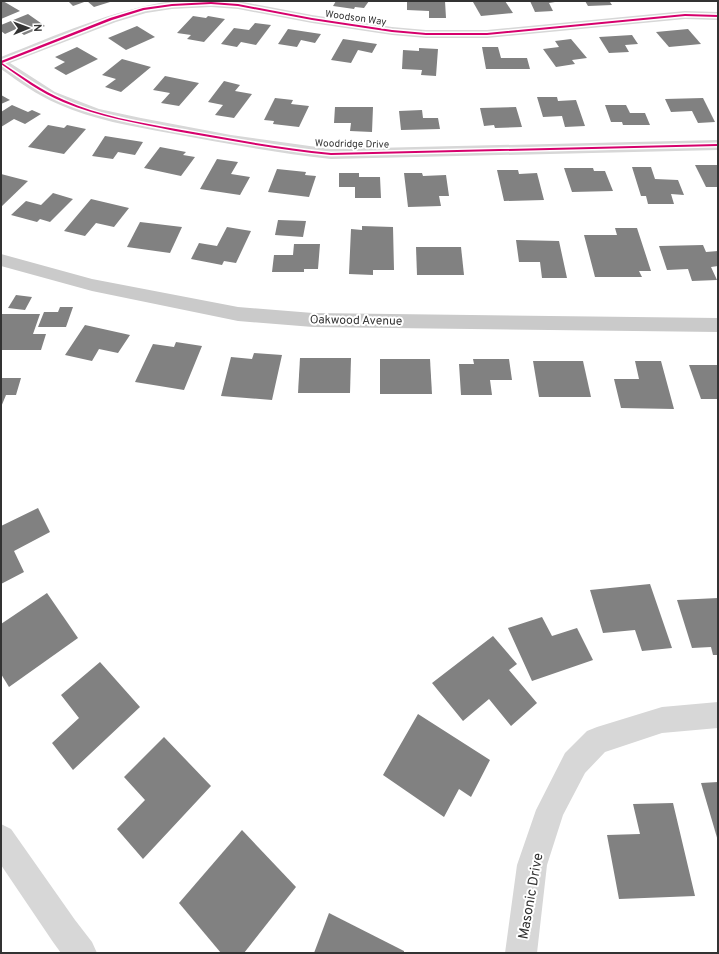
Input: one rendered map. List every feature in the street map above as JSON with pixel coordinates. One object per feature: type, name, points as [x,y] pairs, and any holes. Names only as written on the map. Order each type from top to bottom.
[{"type":"main road","name":"Oakwood Avenue","points":[[1,260],[92,285],[238,314],[313,320],[718,324]]},
{"type":"street","name":"Woodson Way","points":[[1,63],[111,19],[144,9],[212,2],[392,31],[426,34],[487,34],[685,15],[718,16]]},
{"type":"street","name":"Woodridge Drive","points":[[1,63],[49,94],[102,114],[144,124],[248,144],[293,150],[331,154],[718,145]]},
{"type":"street","name":"Masonic Drive","points":[[521,953],[532,865],[550,810],[575,763],[597,741],[662,720],[718,715]]},
{"type":"street","points":[[1,839],[64,931],[81,953]]},
{"type":"building","points":[[1,1],[3,1],[20,11],[1,19]]},
{"type":"building","points":[[68,1],[87,1],[73,6]]},
{"type":"building","points":[[87,1],[108,1],[110,2],[94,7]]},
{"type":"building","points":[[336,1],[369,1],[364,8],[355,7],[354,9],[333,6]]},
{"type":"building","points":[[407,1],[445,1],[446,18],[429,18],[429,11],[407,10]]},
{"type":"building","points":[[505,1],[513,13],[481,16],[473,2]]},
{"type":"building","points":[[530,1],[555,1],[549,3],[553,11],[535,12]]},
{"type":"building","points":[[585,1],[615,2],[610,2],[612,5],[588,6]]},
{"type":"building","points":[[28,14],[45,26],[24,35],[16,29],[5,34],[1,31],[1,25]]},
{"type":"building","points":[[193,16],[206,18],[208,16],[225,19],[204,42],[187,39],[191,35],[177,33]]},
{"type":"building","points":[[255,23],[271,25],[256,45],[241,42],[237,47],[221,44],[234,28],[249,30]]},
{"type":"building","points":[[137,26],[155,37],[126,50],[108,38]]},
{"type":"building","points":[[288,29],[321,34],[315,43],[301,40],[297,47],[278,44]]},
{"type":"building","points":[[688,29],[701,44],[669,47],[656,32]]},
{"type":"building","points":[[632,35],[638,44],[625,45],[629,52],[609,53],[599,37]]},
{"type":"building","points":[[343,39],[377,44],[372,53],[358,50],[351,63],[331,60]]},
{"type":"building","points":[[571,39],[587,58],[572,60],[575,64],[556,67],[543,49],[559,47],[555,41]]},
{"type":"building","points":[[77,47],[98,59],[66,75],[54,68],[65,62],[55,57]]},
{"type":"building","points":[[482,47],[498,47],[501,58],[527,58],[530,69],[486,69]]},
{"type":"building","points":[[419,48],[438,49],[436,76],[421,75],[422,70],[402,69],[403,50],[419,51]]},
{"type":"building","points":[[122,59],[151,67],[121,92],[105,87],[116,79],[102,75]]},
{"type":"building","points":[[165,76],[199,83],[179,106],[161,103],[170,93],[153,90]]},
{"type":"building","points":[[224,81],[240,85],[235,91],[252,94],[234,118],[215,115],[223,105],[208,102]]},
{"type":"building","points":[[1,95],[10,100],[1,104]]},
{"type":"building","points":[[537,97],[557,97],[558,101],[576,100],[585,126],[565,127],[562,116],[543,117]]},
{"type":"building","points":[[275,98],[293,100],[291,104],[309,106],[299,127],[273,124],[274,121],[264,120]]},
{"type":"building","points":[[703,98],[715,122],[698,123],[692,111],[671,112],[665,99]]},
{"type":"building","points":[[12,105],[28,112],[32,110],[41,114],[25,124],[14,119],[1,127],[1,112]]},
{"type":"building","points":[[605,105],[626,105],[630,113],[645,113],[650,125],[623,125],[622,122],[611,122]]},
{"type":"building","points":[[335,107],[373,107],[372,132],[350,131],[351,123],[334,123]]},
{"type":"building","points":[[516,107],[522,127],[495,128],[494,125],[484,126],[480,108]]},
{"type":"building","points":[[422,110],[423,118],[438,118],[440,129],[401,130],[399,111]]},
{"type":"building","points":[[48,125],[64,128],[67,125],[86,129],[64,154],[28,147]]},
{"type":"building","points":[[105,136],[143,142],[135,155],[118,152],[113,159],[92,156]]},
{"type":"building","points":[[160,147],[186,152],[183,155],[195,157],[181,176],[144,168]]},
{"type":"building","points":[[217,159],[238,162],[231,174],[250,177],[240,195],[200,189]]},
{"type":"building","points":[[695,165],[718,165],[718,187],[706,187]]},
{"type":"building","points":[[632,167],[651,167],[655,179],[678,180],[684,195],[671,194],[674,204],[648,204],[646,196],[641,196]]},
{"type":"building","points":[[564,168],[593,168],[594,171],[605,171],[613,191],[572,192]]},
{"type":"building","points":[[277,169],[306,172],[305,175],[316,176],[309,197],[268,192]]},
{"type":"building","points":[[497,170],[518,170],[519,174],[537,173],[544,200],[504,201]]},
{"type":"building","points":[[339,173],[359,173],[359,177],[380,177],[381,198],[355,198],[355,187],[339,187]]},
{"type":"building","points":[[404,173],[422,173],[423,176],[446,175],[449,196],[439,196],[441,206],[408,207]]},
{"type":"building","points":[[1,174],[28,181],[1,207]]},
{"type":"building","points":[[53,193],[73,199],[50,222],[40,219],[37,222],[11,215],[26,201],[41,205]]},
{"type":"building","points":[[91,199],[129,208],[114,227],[96,223],[85,236],[64,231]]},
{"type":"building","points":[[278,220],[306,221],[303,237],[275,235]]},
{"type":"building","points":[[140,222],[182,227],[170,253],[127,247]]},
{"type":"building","points":[[362,226],[393,227],[394,270],[373,270],[373,275],[349,274],[351,229],[362,230]]},
{"type":"building","points":[[227,227],[251,231],[236,263],[224,261],[222,265],[191,259],[199,243],[217,246]]},
{"type":"building","points":[[615,228],[637,228],[651,271],[639,271],[642,277],[595,277],[584,235],[617,235]]},
{"type":"building","points":[[516,240],[559,241],[567,278],[542,278],[540,262],[519,262]]},
{"type":"building","points":[[294,244],[320,244],[318,269],[304,269],[304,272],[272,272],[274,255],[293,255]]},
{"type":"building","points":[[703,245],[706,252],[718,251],[718,266],[711,267],[717,280],[692,281],[688,269],[667,270],[659,246]]},
{"type":"building","points":[[416,247],[461,247],[464,275],[417,275]]},
{"type":"building","points":[[16,295],[32,297],[25,310],[8,308]]},
{"type":"building","points":[[60,307],[73,307],[66,327],[38,327],[44,312],[58,312]]},
{"type":"building","points":[[1,314],[40,314],[33,334],[46,334],[41,350],[1,350]]},
{"type":"building","points":[[85,325],[130,335],[118,353],[99,349],[92,361],[65,355]]},
{"type":"building","points":[[176,342],[202,346],[184,390],[135,382],[153,344],[174,347]]},
{"type":"building","points":[[254,353],[282,355],[272,400],[221,396],[231,357],[252,359]]},
{"type":"building","points":[[300,358],[351,358],[350,393],[298,393]]},
{"type":"building","points":[[380,359],[430,359],[432,394],[380,394]]},
{"type":"building","points":[[473,359],[509,359],[512,380],[490,380],[492,395],[461,395],[459,364],[474,364]]},
{"type":"building","points":[[533,361],[583,361],[591,397],[539,397]]},
{"type":"building","points":[[635,361],[661,361],[674,409],[621,408],[614,379],[639,379]]},
{"type":"building","points":[[689,365],[718,365],[718,399],[701,399]]},
{"type":"building","points":[[1,378],[21,378],[16,395],[6,395],[1,407]]},
{"type":"building","points":[[38,508],[50,532],[14,551],[24,572],[1,584],[1,526]]},
{"type":"building","points":[[650,584],[672,648],[642,651],[635,630],[603,633],[590,590]]},
{"type":"building","points":[[47,593],[78,638],[9,687],[1,674],[1,624]]},
{"type":"building","points":[[718,598],[718,655],[713,655],[711,647],[692,648],[677,600]]},
{"type":"building","points":[[542,617],[552,636],[577,628],[593,660],[532,681],[508,628]]},
{"type":"building","points":[[493,636],[517,664],[509,670],[537,703],[511,726],[489,699],[463,721],[432,683]]},
{"type":"building","points":[[100,662],[140,707],[73,770],[52,743],[79,718],[61,695]]},
{"type":"building","points":[[418,714],[490,760],[471,797],[459,789],[444,817],[383,775]]},
{"type":"building","points":[[164,737],[211,786],[143,859],[117,829],[145,800],[124,777]]},
{"type":"building","points":[[718,782],[718,841],[701,783]]},
{"type":"building","points":[[673,803],[695,896],[619,899],[607,835],[640,834],[633,804]]},
{"type":"building","points":[[242,830],[296,887],[244,953],[221,953],[179,903]]},
{"type":"building","points":[[329,913],[404,951],[404,953],[314,953]]},
{"type":"cycle path","points":[[1,62],[111,19],[144,9],[172,5],[211,3],[238,5],[312,19],[392,31],[426,34],[487,34],[685,15],[718,16]]},
{"type":"cycle path","points":[[1,63],[50,95],[64,102],[94,112],[125,120],[271,147],[311,152],[331,154],[718,145]]}]
